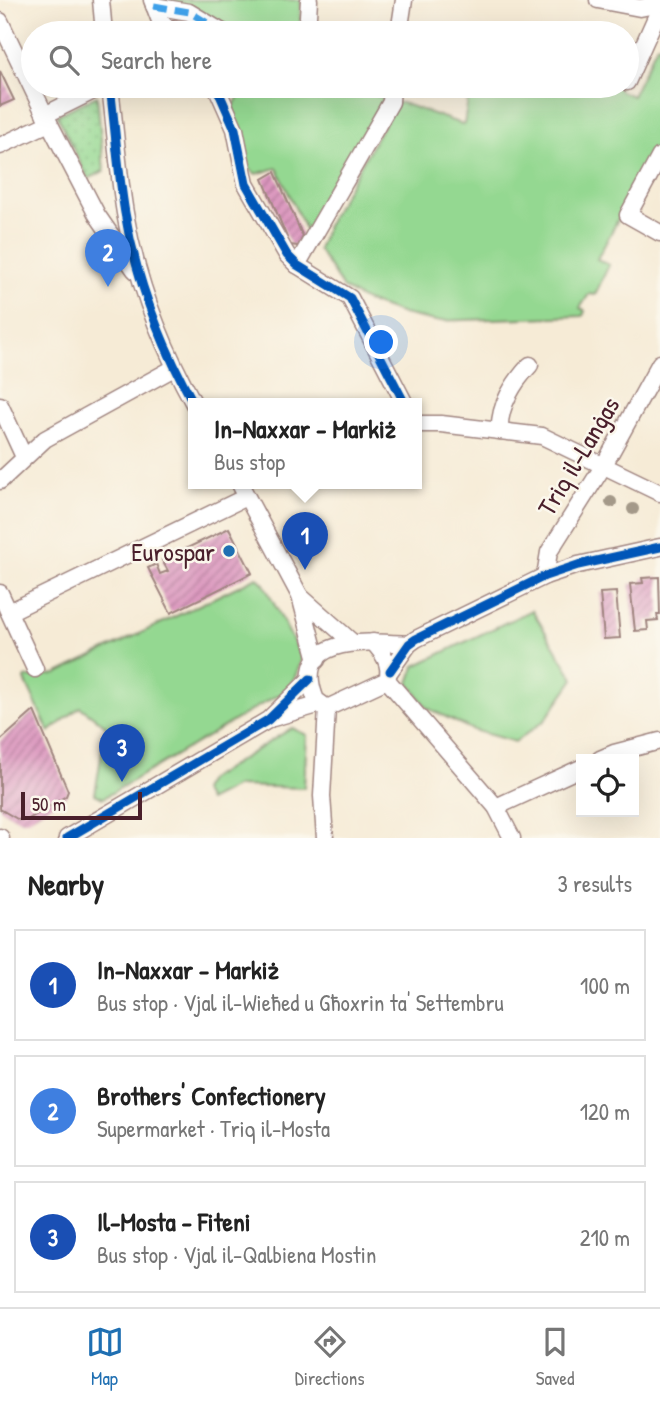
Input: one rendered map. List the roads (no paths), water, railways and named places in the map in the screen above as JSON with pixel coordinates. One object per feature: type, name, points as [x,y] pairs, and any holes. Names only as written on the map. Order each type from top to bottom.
[{"type":"street","points":[[101,0],[103,21]]},
{"type":"street","points":[[308,21],[309,0]]},
{"type":"street","points":[[401,21],[404,0]]},
{"type":"street","points":[[598,0],[659,14],[639,56]]},
{"type":"street","points":[[153,3],[160,21]]},
{"type":"street","points":[[153,3],[189,12],[204,21]]},
{"type":"street","points":[[0,21],[21,65]]},
{"type":"street","points":[[37,98],[97,215],[141,279]]},
{"type":"street","points":[[0,146],[83,98]]},
{"type":"street","points":[[111,98],[125,214],[141,279],[174,368],[191,398]]},
{"type":"street","points":[[221,98],[235,129],[246,184],[287,255],[297,265],[350,298],[402,398]]},
{"type":"street","points":[[297,265],[391,98]]},
{"type":"street","points":[[660,156],[628,215],[660,233]]},
{"type":"street","name":"Triq il-Lanġas","points":[[545,576],[549,552],[604,465],[660,363]]},
{"type":"street","points":[[500,431],[499,422],[515,382],[530,365]]},
{"type":"street","points":[[0,481],[45,439],[174,368]]},
{"type":"street","points":[[0,405],[24,457]]},
{"type":"street","points":[[422,424],[542,436],[660,493]]},
{"type":"street","points":[[9,612],[243,490],[300,596],[317,660]]},
{"type":"street","points":[[66,838],[268,720],[310,679],[317,660],[332,648],[352,642],[409,644],[545,576],[578,565],[660,547]]},
{"type":"street","points":[[0,593],[35,669]]},
{"type":"street","points":[[300,596],[352,642]]},
{"type":"street","points":[[373,642],[383,653],[388,676],[496,807],[512,838]]},
{"type":"street","points":[[268,720],[324,706],[388,676],[409,644]]},
{"type":"street","points":[[310,679],[316,700],[324,706]]},
{"type":"street","points":[[324,706],[321,796],[326,838]]},
{"type":"street","points":[[612,754],[660,741]]},
{"type":"street","points":[[496,807],[576,770]]},
{"type":"place","name":"Brothers' Confectionery","points":[[108,287]]},
{"type":"place","name":"Eurospar","points":[[229,551]]},
{"type":"place","name":"In-Naxxar - Markiż","points":[[305,570]]},
{"type":"place","name":"Il-Mosta - Fiteni","points":[[122,782]]}]
